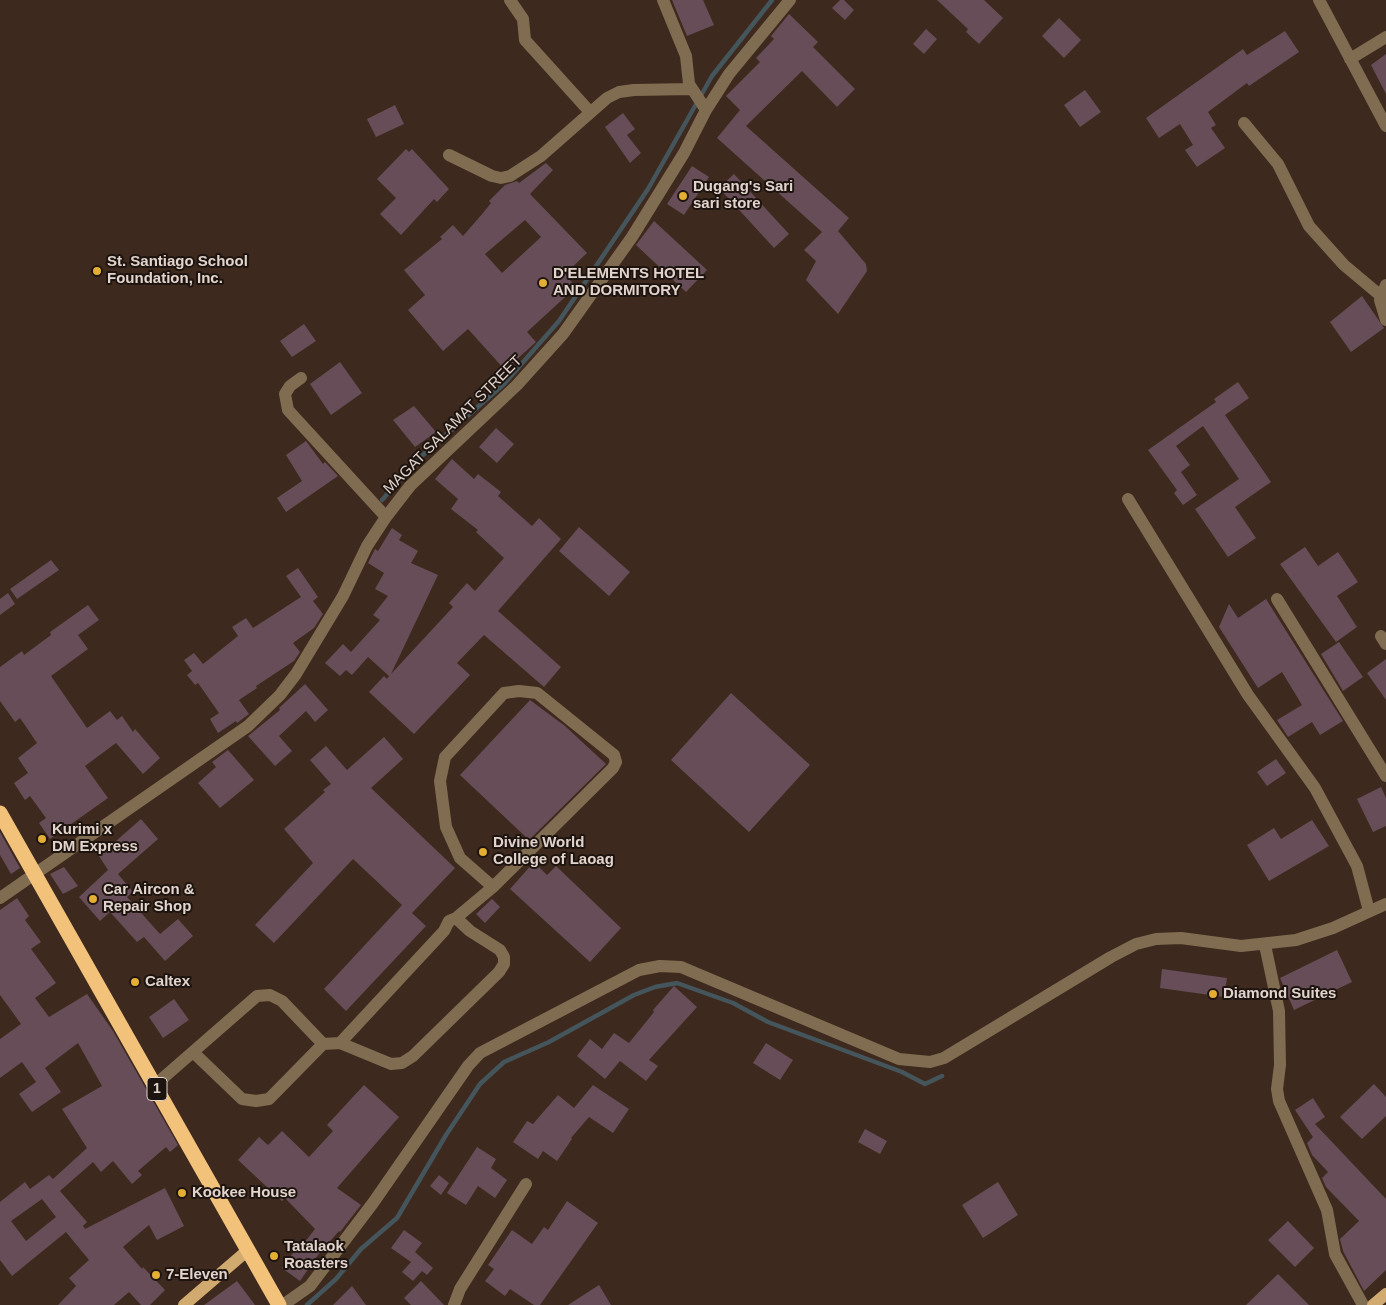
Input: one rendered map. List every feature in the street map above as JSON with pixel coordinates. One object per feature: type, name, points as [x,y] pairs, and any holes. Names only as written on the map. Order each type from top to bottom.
[{"type":"highway","name":"1","points":[[0,813],[33,874],[281,1305]]},
{"type":"main road","points":[[184,1305],[248,1250]]},
{"type":"main road","points":[[1373,1305],[1386,1294]]},
{"type":"street","points":[[510,0],[523,19],[525,40],[590,112]]},
{"type":"street","points":[[663,0],[686,56],[693,92],[704,109]]},
{"type":"street","name":"MAGAT SALAMAT STREET","points":[[0,898],[248,726],[266,709],[296,674],[343,596],[366,546],[386,516],[410,486],[517,385],[563,334],[632,237],[684,153],[704,109],[729,74],[790,0]]},
{"type":"street","points":[[1319,0],[1386,126]]},
{"type":"street","points":[[1350,59],[1386,37]]},
{"type":"street","points":[[449,155],[492,176],[502,178],[510,176],[541,156],[607,98],[619,92],[693,92]]},
{"type":"street","points":[[1244,123],[1278,164],[1309,226],[1344,265],[1383,290],[1381,310],[1386,320]]},
{"type":"street","points":[[301,378],[290,386],[285,394],[288,410],[386,516]]},
{"type":"street","points":[[1128,499],[1248,695],[1315,788],[1357,866],[1369,911]]},
{"type":"street","points":[[1277,599],[1386,776]]},
{"type":"street","points":[[340,1042],[444,931],[449,921],[456,918],[493,887],[613,768],[616,762],[614,755],[537,693],[519,691],[504,693],[445,757],[440,782],[446,827],[460,858],[493,887]]},
{"type":"street","points":[[281,1305],[310,1286],[373,1203],[468,1066],[480,1053],[639,970],[660,966],[681,967],[899,1059],[930,1062],[944,1058],[1112,956],[1136,944],[1156,938],[1181,938],[1241,946],[1265,945],[1296,940],[1334,928],[1386,904]]},
{"type":"street","points":[[194,1053],[242,1098],[256,1101],[269,1099],[323,1044],[340,1042],[391,1064],[402,1063],[413,1056],[499,972],[504,964],[504,957],[500,950],[470,931],[456,918]]},
{"type":"street","points":[[1265,945],[1279,1011],[1280,1065],[1277,1089],[1279,1101],[1327,1210],[1335,1254],[1363,1305]]},
{"type":"street","points":[[155,1085],[194,1053],[257,996],[270,996],[282,1001],[323,1044]]},
{"type":"street","points":[[454,1305],[460,1289],[526,1184]]},
{"type":"building","points":[[672,0],[703,0],[714,25],[687,36]]},
{"type":"building","points":[[840,0],[844,0],[854,10],[845,20],[832,8]]},
{"type":"building","points":[[937,0],[984,0],[1003,18],[979,44],[966,32],[968,29]]},
{"type":"building","points":[[789,14],[818,42],[813,47],[855,89],[837,107],[802,71],[746,126],[849,218],[838,231],[866,264],[867,271],[838,314],[806,280],[816,261],[804,250],[822,232],[717,138],[740,110],[726,96],[760,62],[756,58],[774,39],[771,36]]},
{"type":"building","points":[[1059,18],[1081,40],[1064,58],[1042,36]]},
{"type":"building","points":[[926,29],[937,39],[924,54],[913,44]]},
{"type":"building","points":[[1285,31],[1299,52],[1249,86],[1247,83],[1208,112],[1216,125],[1211,128],[1225,148],[1197,167],[1185,150],[1193,145],[1180,124],[1159,138],[1146,118],[1243,49],[1247,55]]},
{"type":"building","points":[[1386,54],[1386,94],[1371,65]]},
{"type":"building","points":[[1085,90],[1101,112],[1080,127],[1064,105]]},
{"type":"building","points":[[395,105],[404,124],[376,137],[367,119]]},
{"type":"building","points":[[623,113],[635,129],[627,135],[641,153],[630,163],[605,127]]},
{"type":"building","points":[[406,149],[409,152],[412,149],[449,189],[437,202],[434,199],[401,235],[380,214],[396,198],[377,179]]},
{"type":"building","points":[[546,163],[553,170],[530,194],[587,253],[565,274],[576,287],[527,332],[536,342],[505,370],[468,329],[443,351],[408,310],[425,295],[404,270],[442,239],[440,237],[453,225],[463,236],[491,203],[489,201],[505,185],[517,181],[519,183]],"holes":[[[525,220],[541,237],[502,273],[485,254]]]},
{"type":"building","points":[[692,166],[709,177],[684,215],[667,204]]},
{"type":"building","points":[[734,174],[789,234],[774,248],[719,188]]},
{"type":"building","points":[[654,221],[707,270],[686,292],[636,245]]},
{"type":"building","points":[[1362,296],[1384,328],[1351,352],[1330,322]]},
{"type":"building","points":[[304,324],[316,341],[292,357],[280,341]]},
{"type":"building","points":[[340,362],[362,393],[331,415],[310,384]]},
{"type":"building","points":[[1238,382],[1249,398],[1225,415],[1271,482],[1235,507],[1256,538],[1228,557],[1195,509],[1239,479],[1203,426],[1176,446],[1190,465],[1181,472],[1197,495],[1183,505],[1174,493],[1177,490],[1148,450],[1216,402],[1214,399]]},
{"type":"building","points":[[414,406],[436,432],[415,447],[393,420]]},
{"type":"building","points":[[496,428],[514,444],[497,463],[479,447]]},
{"type":"building","points":[[306,441],[323,464],[325,462],[338,476],[286,512],[277,498],[302,481],[286,455]]},
{"type":"building","points":[[452,459],[474,479],[478,474],[501,492],[498,496],[532,526],[539,518],[561,539],[498,611],[561,667],[544,687],[484,635],[457,663],[470,675],[414,734],[369,692],[384,676],[387,679],[389,676],[368,657],[352,675],[346,670],[340,676],[325,663],[343,644],[351,652],[380,620],[373,615],[388,596],[375,589],[384,573],[368,563],[375,549],[378,551],[392,528],[402,535],[399,540],[418,551],[411,563],[438,575],[391,674],[453,607],[449,603],[467,583],[475,591],[504,558],[476,532],[478,530],[451,509],[458,499],[435,479]]},
{"type":"building","points":[[579,527],[630,572],[609,596],[559,551]]},
{"type":"building","points":[[1305,547],[1318,566],[1338,552],[1358,582],[1337,596],[1357,627],[1336,642],[1280,564]]},
{"type":"building","points":[[51,560],[59,570],[17,599],[10,589]]},
{"type":"building","points":[[298,568],[318,597],[313,601],[323,614],[314,628],[293,643],[300,652],[294,661],[256,686],[257,688],[239,700],[249,714],[218,733],[210,719],[219,713],[198,683],[195,685],[187,675],[192,671],[184,660],[194,653],[203,664],[238,636],[232,627],[246,618],[253,628],[301,597],[286,576]]},
{"type":"building","points":[[8,593],[15,604],[0,615],[0,599]]},
{"type":"building","points":[[1266,599],[1343,721],[1320,735],[1312,722],[1288,737],[1277,720],[1302,705],[1282,672],[1258,688],[1219,627],[1229,604],[1238,618]]},
{"type":"building","points":[[88,605],[99,620],[78,635],[88,649],[51,676],[87,728],[110,711],[117,720],[122,716],[133,732],[135,729],[160,758],[143,774],[116,743],[85,766],[108,798],[50,839],[39,823],[46,818],[30,796],[25,800],[14,783],[28,773],[18,758],[37,743],[20,718],[15,722],[0,701],[0,667],[22,651],[24,655],[51,635],[50,632]]},
{"type":"building","points":[[1339,642],[1363,677],[1343,691],[1321,654]]},
{"type":"building","points":[[1386,659],[1386,700],[1367,673]]},
{"type":"building","points":[[305,684],[328,710],[315,722],[306,711],[279,736],[292,751],[275,766],[248,736],[280,710],[279,708]]},
{"type":"building","points":[[731,693],[810,765],[749,832],[671,760]]},
{"type":"building","points":[[530,700],[565,726],[606,764],[529,840],[460,775]]},
{"type":"building","points":[[384,737],[403,759],[371,788],[455,868],[412,913],[426,926],[346,1011],[324,989],[402,905],[353,859],[274,943],[255,925],[313,863],[284,829],[325,792],[323,790],[331,784],[310,760],[326,746],[347,770]]},
{"type":"building","points":[[228,750],[254,780],[220,808],[198,783],[216,767],[212,762]]},
{"type":"building","points":[[1276,759],[1286,773],[1267,786],[1257,772]]},
{"type":"building","points":[[1381,787],[1386,798],[1386,826],[1373,832],[1357,799]]},
{"type":"building","points":[[141,819],[158,839],[118,874],[133,892],[127,897],[160,934],[178,919],[193,936],[165,961],[144,937],[137,942],[110,912],[100,921],[79,897],[108,870],[99,856]]},
{"type":"building","points":[[1312,820],[1329,846],[1269,881],[1247,845],[1274,828],[1281,839]]},
{"type":"building","points":[[0,832],[20,868],[11,874],[0,855]]},
{"type":"building","points":[[534,862],[547,875],[556,866],[621,928],[590,962],[510,889]]},
{"type":"building","points":[[64,867],[78,886],[63,894],[50,874]]},
{"type":"building","points":[[17,898],[29,916],[25,920],[41,942],[31,949],[56,983],[35,998],[49,1017],[87,994],[113,1031],[178,1145],[170,1152],[166,1147],[138,1171],[142,1175],[132,1184],[113,1161],[101,1172],[93,1162],[60,1191],[87,1222],[83,1226],[85,1229],[165,1188],[184,1226],[157,1240],[149,1225],[123,1247],[142,1269],[143,1267],[165,1290],[150,1305],[141,1305],[129,1292],[114,1305],[58,1305],[76,1286],[69,1278],[89,1260],[66,1232],[12,1276],[0,1260],[0,1202],[25,1182],[30,1189],[49,1175],[53,1179],[87,1148],[62,1109],[102,1086],[78,1043],[45,1068],[61,1092],[32,1112],[19,1094],[36,1082],[22,1062],[0,1078],[0,1039],[21,1024],[0,995],[0,910]],"holes":[[[42,1199],[56,1217],[26,1241],[11,1221]]]},
{"type":"building","points":[[492,899],[500,907],[485,923],[476,914]]},
{"type":"building","points":[[1337,950],[1352,982],[1294,1010],[1280,978]]},
{"type":"building","points":[[1162,969],[1227,978],[1224,997],[1160,988]]},
{"type":"building","points":[[674,986],[697,1007],[649,1060],[658,1066],[646,1081],[620,1061],[605,1079],[577,1056],[590,1039],[602,1049],[614,1033],[629,1043],[654,1012],[653,1010]]},
{"type":"building","points":[[174,999],[189,1020],[163,1038],[149,1017]]},
{"type":"building","points":[[766,1043],[793,1060],[780,1080],[753,1063]]},
{"type":"building","points":[[1374,1084],[1386,1097],[1386,1116],[1362,1139],[1340,1117]]},
{"type":"building","points":[[364,1085],[399,1117],[337,1188],[361,1205],[340,1232],[318,1255],[300,1281],[282,1268],[298,1246],[301,1247],[315,1229],[285,1198],[282,1201],[238,1160],[259,1137],[268,1145],[282,1131],[309,1157],[333,1131],[327,1125]]},
{"type":"building","points":[[593,1085],[629,1109],[613,1133],[589,1117],[571,1138],[557,1161],[543,1151],[538,1159],[513,1142],[527,1121],[533,1124],[558,1095],[574,1108]]},
{"type":"building","points":[[1313,1098],[1325,1117],[1315,1124],[1386,1199],[1386,1270],[1364,1291],[1343,1251],[1340,1239],[1359,1221],[1326,1187],[1322,1178],[1328,1172],[1312,1155],[1307,1143],[1313,1137],[1295,1110]]},
{"type":"building","points":[[865,1129],[887,1141],[880,1154],[858,1142]]},
{"type":"building","points":[[477,1147],[496,1159],[491,1168],[507,1180],[495,1198],[478,1186],[466,1205],[447,1193]]},
{"type":"building","points":[[439,1175],[449,1183],[441,1195],[430,1186]]},
{"type":"building","points":[[998,1182],[1018,1215],[983,1238],[962,1205]]},
{"type":"building","points":[[567,1201],[598,1223],[540,1305],[534,1305],[510,1289],[505,1296],[485,1281],[494,1269],[488,1265],[512,1230],[532,1244],[544,1227],[548,1230]]},
{"type":"building","points":[[1288,1221],[1314,1248],[1295,1267],[1268,1240]]},
{"type":"building","points":[[404,1230],[422,1243],[415,1252],[433,1268],[427,1275],[422,1271],[413,1281],[402,1272],[411,1262],[391,1248]]},
{"type":"building","points":[[1278,1274],[1309,1305],[1246,1305]]},
{"type":"building","points":[[237,1281],[255,1305],[204,1305]]},
{"type":"building","points":[[421,1281],[444,1305],[411,1305],[404,1298]]},
{"type":"building","points":[[599,1285],[611,1305],[568,1305]]},
{"type":"building","points":[[352,1286],[366,1305],[333,1305]]},
{"type":"waterway","points":[[382,500],[416,461],[504,384],[559,321],[648,189],[712,76],[772,0]]},
{"type":"waterway","points":[[307,1305],[336,1279],[361,1249],[397,1218],[446,1135],[480,1084],[504,1062],[549,1042],[634,995],[655,987],[677,983],[733,1003],[768,1022],[902,1072],[925,1084],[942,1076]]},
{"type":"place","name":"Dugang's Sari sari store","points":[[683,196]]},
{"type":"place","name":"St. Santiago School Foundation, Inc.","points":[[97,271]]},
{"type":"place","name":"D'ELEMENTS HOTEL AND DORMITORY","points":[[543,283]]},
{"type":"place","name":"Kurimi x DM Express","points":[[42,839]]},
{"type":"place","name":"Divine World College of Laoag","points":[[483,852]]},
{"type":"place","name":"Car Aircon & Repair Shop","points":[[93,899]]},
{"type":"place","name":"Caltex","points":[[135,982]]},
{"type":"place","name":"Diamond Suites","points":[[1213,994]]},
{"type":"place","name":"Kookee House","points":[[182,1193]]},
{"type":"place","name":"Tatalaok Roasters","points":[[274,1256]]},
{"type":"place","name":"7-Eleven","points":[[156,1275]]}]
